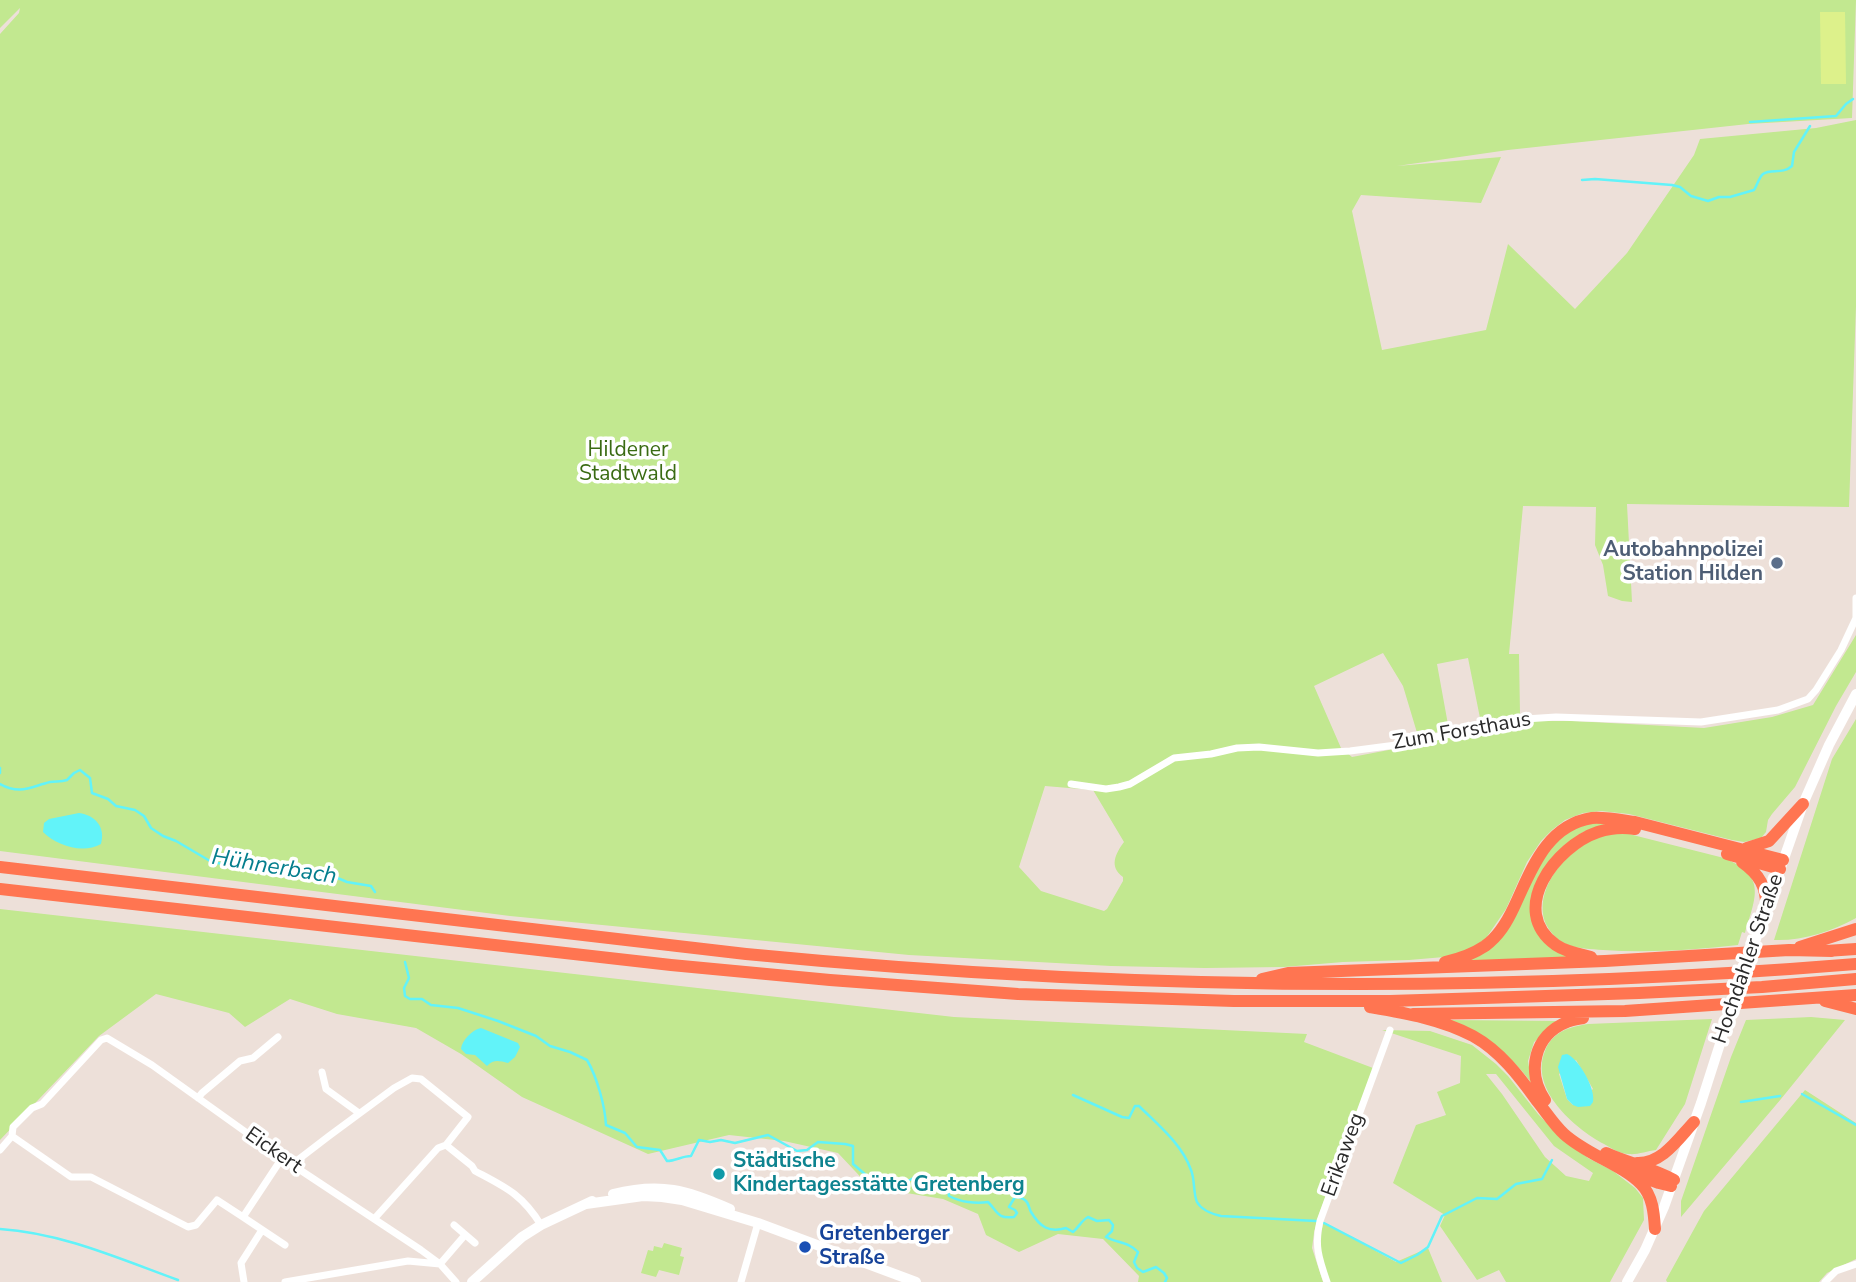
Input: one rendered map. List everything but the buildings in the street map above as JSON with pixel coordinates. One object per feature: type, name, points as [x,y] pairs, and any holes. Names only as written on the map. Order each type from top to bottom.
[{"type":"highway","points":[[1605,961],[1557,946],[1539,923],[1536,899],[1540,885],[1569,849],[1597,832],[1629,828],[1738,852],[1769,841],[1803,804]]},
{"type":"highway","points":[[1425,968],[1455,960],[1486,946],[1506,922],[1540,853],[1550,839],[1576,822],[1592,818],[1611,818],[1635,822],[1781,864]]},
{"type":"highway","points":[[1738,852],[1762,881],[1766,908]]},
{"type":"highway","points":[[0,867],[685,948],[1017,975],[1391,985],[1643,977],[1856,964]]},
{"type":"highway","points":[[0,888],[644,962],[1017,994],[1339,1002],[1639,993],[1856,979]]},
{"type":"highway","points":[[1789,950],[1856,929]]},
{"type":"highway","points":[[1643,977],[1681,964],[1707,960],[1856,949]]},
{"type":"highway","points":[[1244,983],[1288,973],[1605,961],[1789,950],[1832,951]]},
{"type":"highway","points":[[1413,1014],[1604,1012],[1856,995]]},
{"type":"highway","points":[[1811,998],[1856,1009]]},
{"type":"highway","points":[[1339,1002],[1413,1014],[1458,1029],[1486,1045],[1511,1068],[1563,1134],[1633,1178],[1646,1191],[1654,1212],[1655,1229]]},
{"type":"highway","points":[[1604,1012],[1566,1022],[1544,1038],[1534,1061],[1534,1075],[1542,1096],[1562,1122],[1588,1143],[1627,1162],[1662,1173],[1672,1183]]},
{"type":"highway","points":[[1627,1162],[1642,1163],[1661,1156],[1694,1122]]},
{"type":"highway","points":[[1612,1165],[1659,1184],[1672,1183]]},
{"type":"main road","name":"Hochdahler Straße","points":[[1628,1282],[1655,1229],[1672,1183],[1803,804],[1829,745],[1856,694]]},
{"type":"main road","points":[[472,1282],[522,1237],[541,1225],[600,1198],[627,1191],[663,1188],[705,1198],[758,1223],[916,1282]]},
{"type":"street","points":[[1856,598],[1856,618]]},
{"type":"street","name":"Zum Forsthaus","points":[[1071,784],[1106,789],[1119,787],[1130,784],[1174,758],[1237,748],[1259,747],[1318,753],[1350,751],[1395,745],[1525,719],[1556,717],[1700,722],[1778,710],[1808,699],[1816,690],[1841,650],[1856,618]]},
{"type":"street","name":"Erikaweg","points":[[1327,1282],[1316,1237],[1390,1030]]},
{"type":"street","points":[[198,1098],[240,1061],[253,1058],[278,1037]]},
{"type":"street","name":"Eickert","points":[[12,1136],[13,1127],[32,1108],[42,1104],[101,1040],[107,1038],[152,1065],[282,1158],[421,1250],[440,1264],[456,1282]]},
{"type":"street","points":[[322,1072],[326,1089],[359,1113]]},
{"type":"street","points":[[294,1166],[359,1113],[412,1078],[421,1079],[468,1117],[446,1145],[438,1148],[374,1219]]},
{"type":"street","points":[[0,1150],[12,1136],[71,1177],[91,1177],[188,1227],[196,1225],[217,1200],[285,1245]]},
{"type":"street","points":[[446,1145],[475,1171],[514,1191],[533,1211],[541,1225]]},
{"type":"street","points":[[243,1217],[282,1158]]},
{"type":"street","points":[[741,1282],[758,1223]]},
{"type":"street","points":[[454,1226],[475,1243]]},
{"type":"street","points":[[244,1282],[241,1263],[262,1230]]},
{"type":"street","points":[[285,1282],[408,1261],[440,1264],[465,1235]]},
{"type":"street","points":[[1825,1282],[1836,1271],[1856,1264]]},
{"type":"green space","name":"Hildener Stadtwald","points":[[0,0],[1856,0],[1852,118],[1748,124],[1508,150],[1397,166],[1501,157],[1481,203],[1361,195],[1352,211],[1382,350],[1486,330],[1508,244],[1575,309],[1627,253],[1694,155],[1700,139],[1816,128],[1856,120],[1856,306],[1849,507],[1627,504],[1632,602],[1608,596],[1603,565],[1595,545],[1596,507],[1523,506],[1509,654],[1519,654],[1520,714],[1481,723],[1468,658],[1437,664],[1449,730],[1418,736],[1403,686],[1383,653],[1314,686],[1341,748],[1352,757],[1521,721],[1704,728],[1772,717],[1813,705],[1856,635],[1856,672],[1795,787],[1768,820],[1766,832],[1761,838],[1744,842],[1629,814],[1601,811],[1583,813],[1565,820],[1541,841],[1527,862],[1506,909],[1484,941],[1456,956],[1284,967],[1205,968],[1111,966],[909,955],[510,916],[0,851],[0,34],[19,13],[20,8],[0,28]],"holes":[[[1045,786],[1093,790],[1124,842],[1115,860],[1116,869],[1123,881],[1104,911],[1041,891],[1019,867]]]},
{"type":"green space","points":[[1820,12],[1845,12],[1846,84],[1821,84]]},
{"type":"green space","points":[[1856,719],[1856,918],[1816,935],[1774,940],[1832,759]]},
{"type":"green space","points":[[1597,822],[1605,824],[1583,832],[1562,847],[1533,915],[1576,959],[1454,964],[1487,948],[1545,853],[1571,829]]},
{"type":"green space","points":[[1625,833],[1724,858],[1747,872],[1755,888],[1755,898],[1745,933],[1742,932],[1738,945],[1620,951],[1575,947],[1563,943],[1555,936],[1547,926],[1543,899],[1555,873],[1564,861],[1587,843],[1602,836]]},
{"type":"green space","points":[[0,909],[954,1017],[1307,1034],[1304,1042],[1373,1068],[1314,1233],[1312,1248],[1323,1282],[1138,1282],[1139,1276],[1103,1239],[1058,1234],[1019,1252],[986,1235],[978,1214],[943,1199],[870,1187],[838,1153],[784,1141],[729,1135],[648,1154],[522,1097],[461,1054],[416,1028],[337,1014],[290,999],[245,1027],[229,1013],[156,994],[99,1036],[0,1140]]},
{"type":"green space","points":[[1811,1017],[1845,1020],[1681,1217],[1681,1201],[1746,1020]]},
{"type":"green space","points":[[1712,1019],[1685,1104],[1656,1150],[1632,1154],[1613,1149],[1568,1118],[1549,1093],[1543,1079],[1542,1065],[1548,1045],[1562,1031],[1588,1024]],"holes":[[[1576,1060],[1593,1089],[1573,1105],[1567,1099],[1559,1074]]]},
{"type":"green space","points":[[1446,1020],[1559,1021],[1534,1042],[1528,1061],[1532,1084],[1504,1053]]},
{"type":"green space","points":[[1382,1030],[1430,1031],[1472,1045],[1508,1076],[1560,1137],[1635,1188],[1643,1198],[1644,1220],[1610,1282],[1506,1282],[1499,1270],[1477,1280],[1440,1226],[1445,1215],[1393,1183],[1416,1125],[1446,1115],[1437,1092],[1460,1083],[1461,1056]],"holes":[[[1486,1074],[1496,1074],[1554,1146],[1593,1173],[1589,1181],[1566,1176],[1545,1157]]]},
{"type":"green space","points":[[1805,1090],[1856,1123],[1856,1259],[1827,1273],[1819,1282],[1667,1282],[1704,1211]]},
{"type":"green space","points":[[1323,1222],[1396,1262],[1428,1248],[1442,1282],[1329,1282],[1319,1249]]},
{"type":"green space","points":[[664,1243],[682,1248],[680,1256],[684,1257],[679,1275],[659,1270],[656,1277],[641,1273],[648,1250],[653,1251],[654,1246],[662,1248]]},
{"type":"water","points":[[79,813],[90,816],[98,823],[102,832],[101,844],[86,848],[70,847],[43,832],[44,823],[49,819]]},
{"type":"water","points":[[481,1028],[518,1043],[520,1047],[515,1057],[508,1063],[494,1061],[487,1066],[475,1055],[466,1054],[461,1049],[463,1042],[471,1033]]},
{"type":"water","points":[[1567,1054],[1577,1062],[1589,1082],[1593,1096],[1590,1106],[1578,1107],[1567,1099],[1558,1067],[1562,1055]]},
{"type":"waterway","points":[[1750,122],[1836,116],[1853,99]]},
{"type":"waterway","points":[[1582,180],[1672,185],[1680,187],[1691,196],[1708,201],[1730,197],[1754,190],[1760,177],[1766,172],[1792,166],[1794,152],[1810,126]]},
{"type":"waterway","name":"Hühnerbach","points":[[0,768],[0,773]]},
{"type":"waterway","name":"Hühnerbach","points":[[0,784],[13,789],[25,789],[67,780],[80,770],[90,778],[92,793],[108,799],[116,806],[135,810],[144,816],[151,828],[210,861],[249,867],[270,866],[302,877],[333,876],[347,882],[371,886],[375,892]]},
{"type":"waterway","name":"Hühnerbach","points":[[405,962],[409,978],[404,988],[405,996],[410,999],[422,999],[431,1005],[458,1008],[498,1021],[587,1060],[600,1092],[606,1125],[625,1133],[637,1147],[660,1150],[667,1161],[691,1156],[699,1140],[735,1143],[768,1135],[797,1151],[807,1150],[818,1142],[845,1144],[853,1146],[853,1164],[873,1181],[910,1180],[926,1175],[931,1178],[928,1187],[932,1190],[943,1187],[948,1190],[949,1196],[958,1200],[988,1202],[1004,1217],[1014,1217],[1017,1213],[1009,1207],[1015,1197],[1020,1198],[1027,1202],[1038,1222],[1050,1229],[1066,1228],[1073,1232],[1088,1217],[1097,1221],[1109,1220],[1113,1225],[1112,1231],[1106,1237],[1127,1244],[1138,1252],[1134,1262],[1137,1268],[1143,1272],[1156,1267],[1164,1273],[1167,1278],[1165,1282]]},
{"type":"waterway","points":[[1802,1094],[1856,1125]]},
{"type":"waterway","points":[[1073,1095],[1122,1117],[1129,1118],[1135,1106],[1139,1106],[1169,1135],[1182,1152],[1192,1174],[1197,1202],[1207,1212],[1221,1216],[1316,1221]]},
{"type":"waterway","points":[[1741,1102],[1780,1096]]},
{"type":"waterway","points":[[1324,1223],[1401,1263],[1428,1247],[1442,1216],[1477,1198],[1497,1199],[1516,1184],[1542,1179],[1552,1160]]},
{"type":"waterway","points":[[0,1229],[68,1241],[178,1280]]},
{"type":"place","name":"Autobahnpolizei Station Hilden","points":[[1777,563]]},
{"type":"place","name":"Städtische Kindertagesstätte Gretenberg","points":[[719,1174]]},
{"type":"place","name":"Gretenberger Straße","points":[[805,1247]]}]
